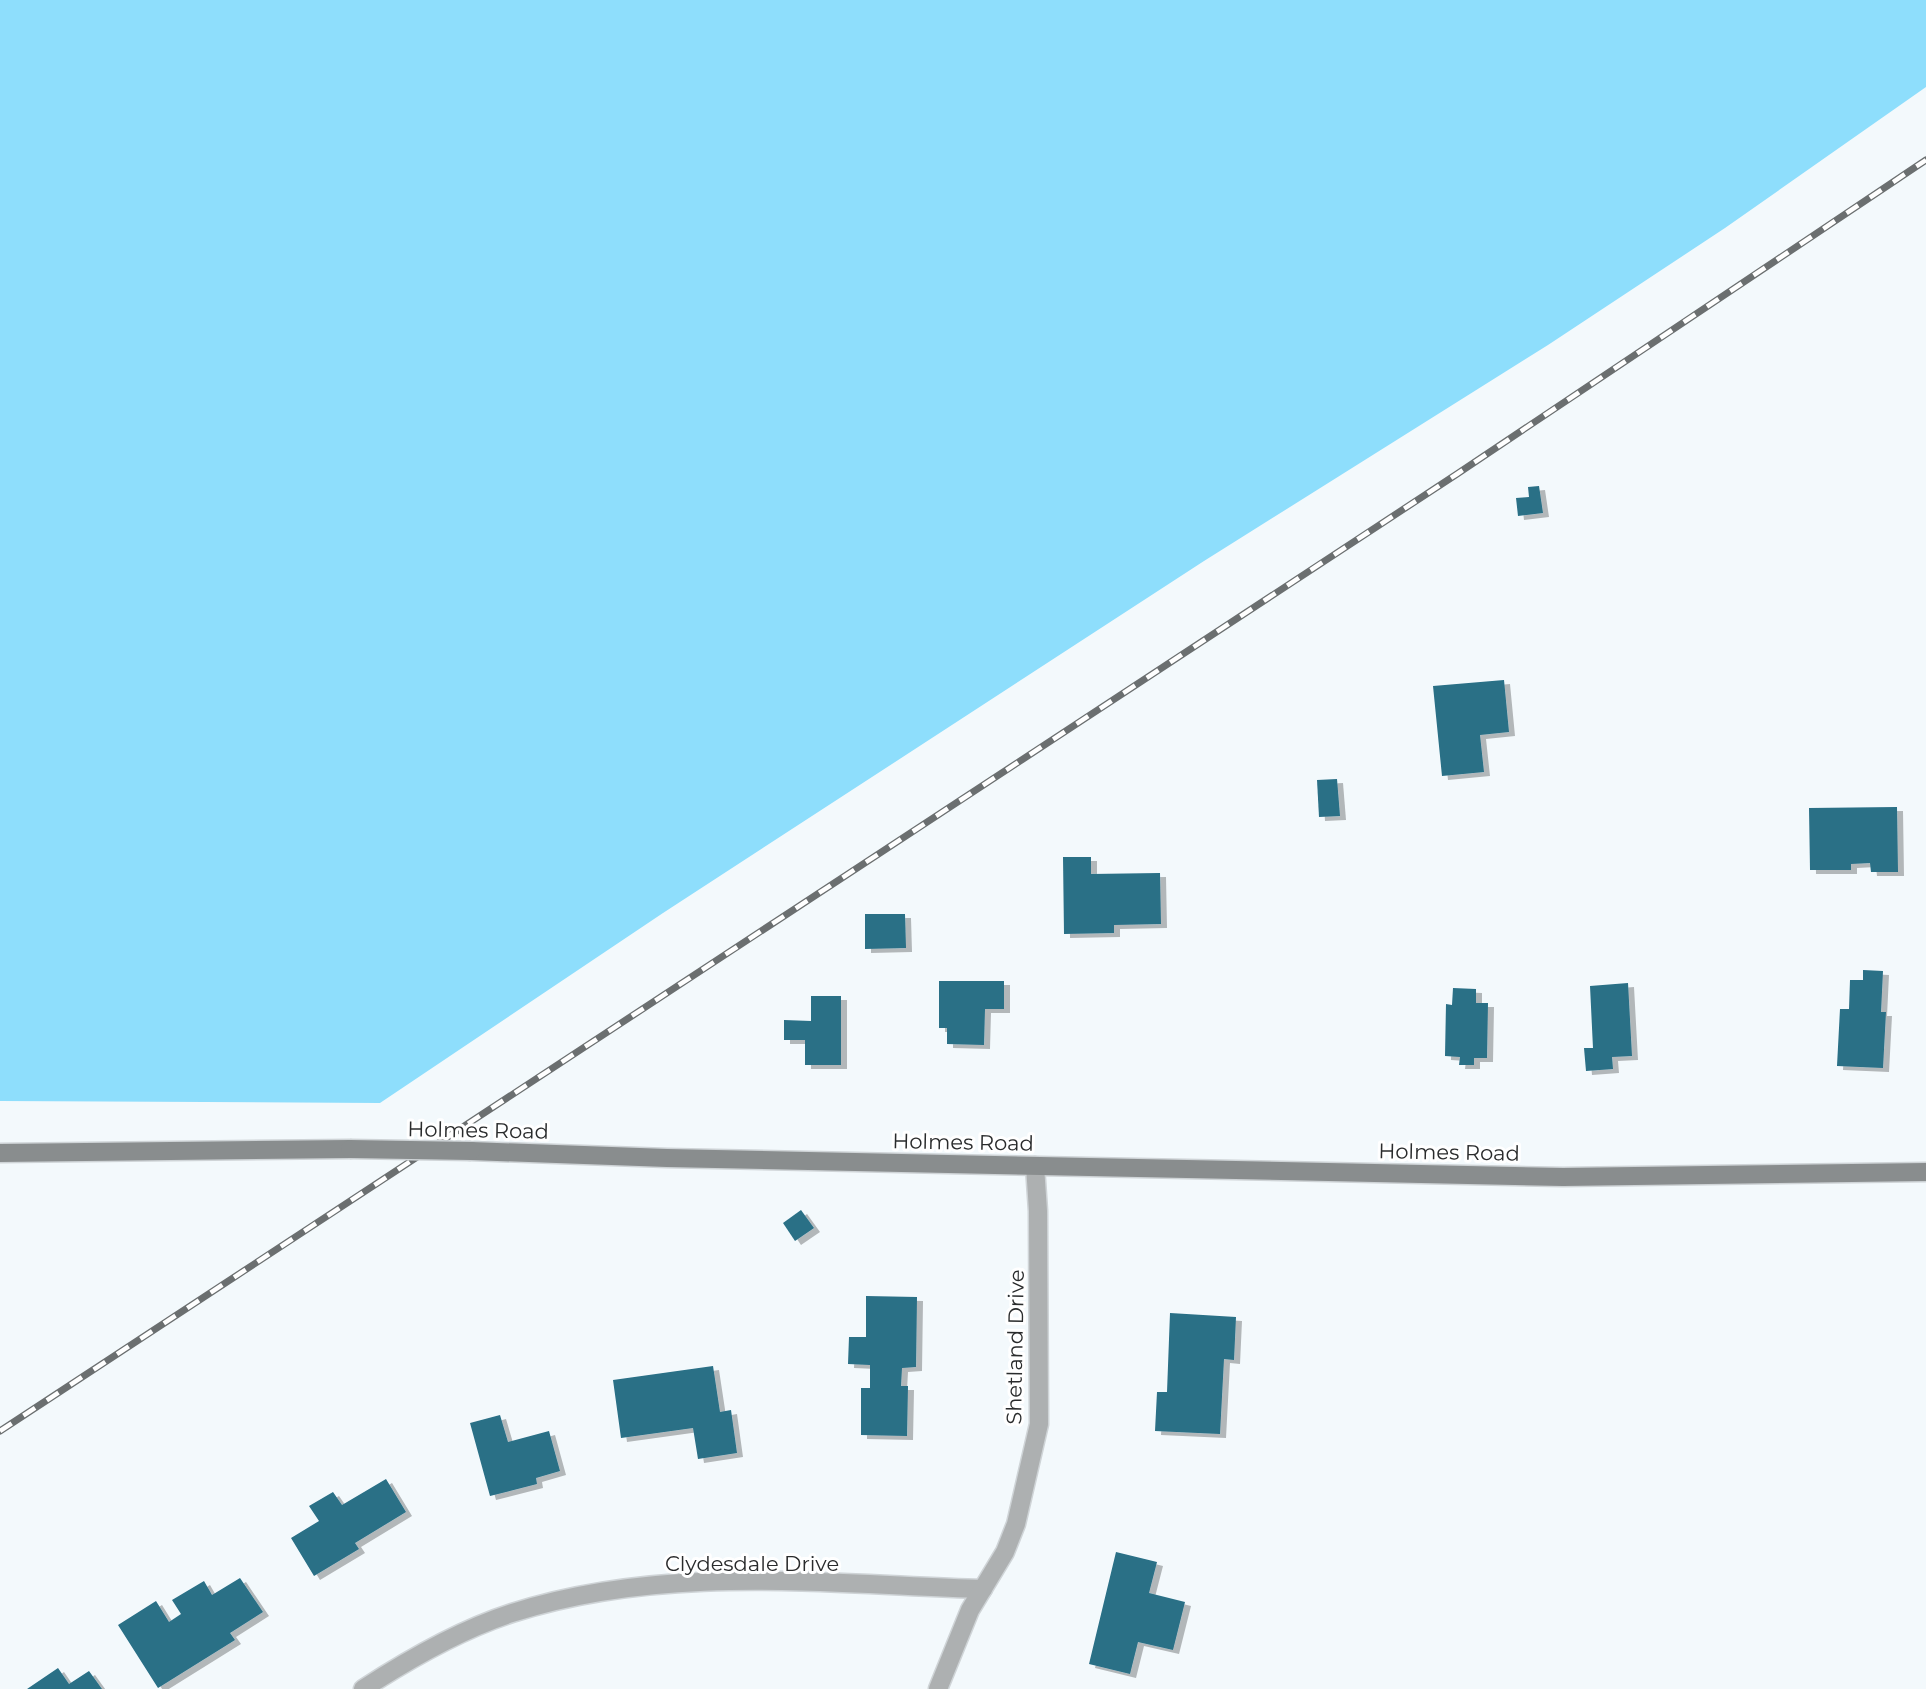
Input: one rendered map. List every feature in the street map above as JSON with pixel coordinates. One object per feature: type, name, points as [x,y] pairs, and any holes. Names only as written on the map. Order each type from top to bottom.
[{"type":"street","name":"Holmes Road","points":[[0,1153],[350,1149],[1563,1177],[1926,1172]]},
{"type":"street","name":"Shetland Drive","points":[[938,1689],[970,1610],[1005,1552],[1016,1524],[1039,1424],[1038,1211],[1035,1166]]},
{"type":"street","name":"Clydesdale Drive","points":[[363,1689],[434,1646],[486,1623],[544,1604],[610,1591],[703,1581],[983,1589]]},
{"type":"shaded area","points":[[0,0],[1926,0],[1926,87],[1725,228],[1548,345],[1204,561],[663,913],[380,1103],[0,1101]]},
{"type":"building","points":[[1539,486],[1543,513],[1518,516],[1516,498],[1529,497],[1528,487]]},
{"type":"building","points":[[1504,680],[1509,732],[1480,735],[1484,772],[1442,776],[1433,686]]},
{"type":"building","points":[[1337,779],[1340,816],[1319,817],[1317,780]]},
{"type":"building","points":[[1897,807],[1898,872],[1871,872],[1870,863],[1851,864],[1851,870],[1810,870],[1809,808]]},
{"type":"building","points":[[1063,857],[1091,857],[1091,874],[1160,873],[1161,924],[1114,925],[1114,933],[1064,934]]},
{"type":"building","points":[[865,914],[905,914],[906,948],[865,949]]},
{"type":"building","points":[[1863,970],[1883,971],[1881,1012],[1886,1012],[1883,1068],[1837,1066],[1840,1009],[1849,1009],[1850,980],[1863,980]]},
{"type":"building","points":[[939,981],[1004,981],[1004,1009],[985,1009],[984,1045],[947,1044],[947,1028],[939,1028]]},
{"type":"building","points":[[1628,983],[1632,1056],[1612,1057],[1613,1069],[1586,1071],[1584,1048],[1593,1048],[1590,986]]},
{"type":"building","points":[[1453,988],[1476,989],[1476,1003],[1488,1003],[1487,1058],[1474,1058],[1474,1065],[1459,1065],[1460,1057],[1445,1056],[1446,1004],[1452,1005]]},
{"type":"building","points":[[811,996],[841,996],[841,1065],[805,1065],[805,1040],[784,1040],[784,1020],[811,1021]]},
{"type":"building","points":[[801,1210],[814,1228],[795,1241],[783,1223]]},
{"type":"building","points":[[866,1296],[917,1297],[916,1367],[902,1368],[901,1386],[908,1386],[907,1436],[861,1435],[861,1388],[870,1388],[870,1365],[848,1364],[849,1337],[866,1337]]},
{"type":"building","points":[[1170,1313],[1236,1317],[1234,1360],[1224,1359],[1220,1434],[1155,1431],[1157,1392],[1167,1392]]},
{"type":"building","points":[[713,1366],[720,1412],[731,1410],[737,1453],[698,1459],[693,1428],[621,1438],[613,1380]]},
{"type":"building","points":[[500,1415],[508,1442],[549,1431],[560,1471],[536,1478],[537,1484],[490,1496],[470,1423]]},
{"type":"building","points":[[386,1479],[406,1512],[355,1543],[359,1549],[314,1576],[291,1538],[319,1521],[309,1506],[333,1492],[342,1505]]},
{"type":"building","points":[[1116,1552],[1157,1562],[1149,1593],[1185,1602],[1173,1650],[1138,1642],[1130,1674],[1089,1664]]},
{"type":"building","points":[[240,1578],[263,1612],[230,1633],[235,1640],[158,1688],[118,1625],[156,1601],[169,1622],[181,1614],[172,1600],[204,1581],[212,1595]]},
{"type":"building","points":[[58,1668],[69,1684],[89,1671],[102,1689],[27,1689]]},
{"type":"railway","points":[[0,1431],[1457,474],[1926,160]]}]
